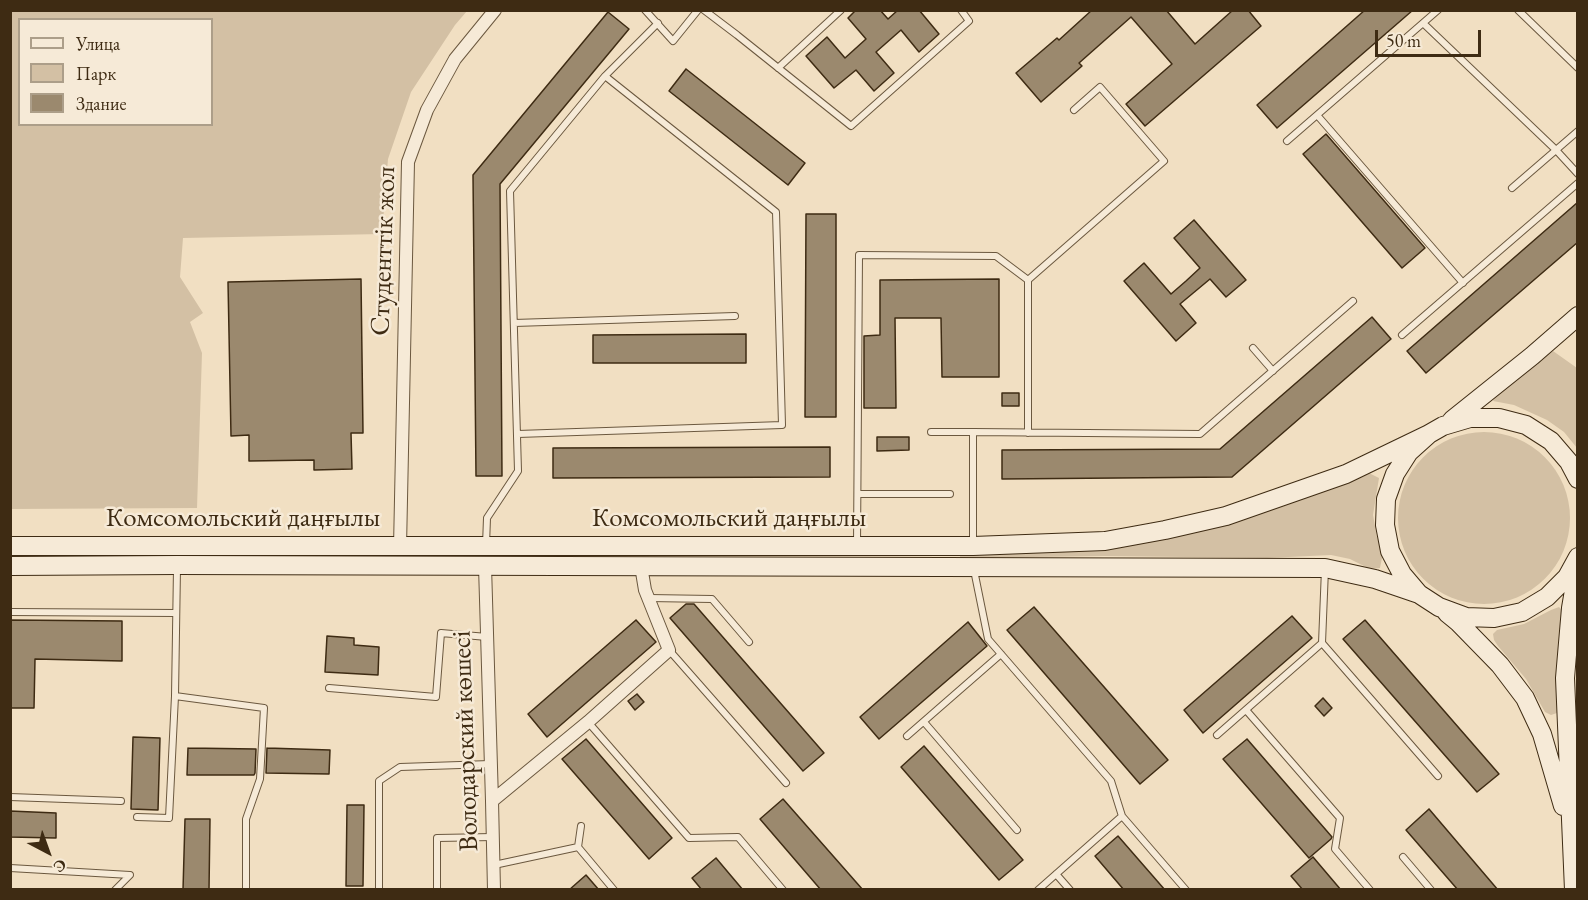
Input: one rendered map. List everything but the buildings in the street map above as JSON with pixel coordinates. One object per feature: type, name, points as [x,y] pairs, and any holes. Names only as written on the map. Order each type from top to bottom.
[{"type":"street","name":"Студенттік жол","points":[[400,546],[408,162],[427,110],[455,59],[495,10]]},
{"type":"street","points":[[1571,833],[1542,734],[1525,698],[1500,665],[1458,622],[1419,594],[1402,574],[1390,551],[1385,525],[1386,499],[1395,474],[1409,452],[1532,356],[1578,316]]},
{"type":"street","points":[[1436,430],[1470,418],[1499,418],[1526,425],[1551,441],[1569,462],[1578,479]]},
{"type":"street","name":"Комсомольский даңғылы","points":[[10,546],[973,546],[1104,541],[1226,516],[1346,474],[1436,430]]},
{"type":"street","points":[[267,566],[268,546]]},
{"type":"street","points":[[492,801],[588,722],[669,650],[645,590],[641,547]]},
{"type":"street","points":[[1439,607],[1466,617],[1494,618],[1522,612],[1547,597],[1567,577],[1578,557]]},
{"type":"street","name":"Комсомольский даңғылы","points":[[10,566],[1325,568],[1375,579],[1419,594]]},
{"type":"street","name":"Володарский көшесі","points":[[485,566],[494,890]]},
{"type":"street","points":[[1575,878],[1571,833],[1568,679],[1570,608],[1578,567]]},
{"type":"lane","points":[[645,10],[673,41],[698,10]]},
{"type":"lane","points":[[704,10],[851,126],[969,21],[961,10]]},
{"type":"lane","points":[[778,68],[841,10]]},
{"type":"lane","points":[[1287,141],[1438,10]]},
{"type":"lane","points":[[1518,10],[1578,68]]},
{"type":"lane","points":[[486,545],[487,518],[518,471],[510,191],[605,76],[658,23]]},
{"type":"lane","points":[[1424,23],[1578,174]]},
{"type":"lane","points":[[518,434],[782,425],[776,212],[605,76]]},
{"type":"lane","points":[[1028,433],[1028,280],[1164,161],[1100,87],[1074,110]]},
{"type":"lane","points":[[1317,115],[1463,283]]},
{"type":"lane","points":[[1512,188],[1578,131]]},
{"type":"lane","points":[[1402,335],[1578,183]]},
{"type":"lane","points":[[857,546],[859,255],[996,256],[1028,280]]},
{"type":"lane","points":[[931,432],[1200,434],[1353,301]]},
{"type":"lane","points":[[514,323],[735,316]]},
{"type":"lane","points":[[1252,348],[1273,371]]},
{"type":"lane","points":[[973,432],[973,546]]},
{"type":"lane","points":[[858,494],[950,494]]},
{"type":"lane","points":[[137,817],[169,818],[175,696],[177,565]]},
{"type":"lane","points":[[973,567],[988,639],[1111,781],[1122,816],[1186,890]]},
{"type":"lane","points":[[1325,568],[1323,643],[1438,776]]},
{"type":"lane","points":[[649,598],[712,599],[749,642]]},
{"type":"lane","points":[[10,612],[176,613]]},
{"type":"lane","points":[[329,688],[436,698],[441,633],[487,637]]},
{"type":"lane","points":[[1217,735],[1323,643]]},
{"type":"lane","points":[[669,650],[786,783]]},
{"type":"lane","points":[[907,736],[1001,654]]},
{"type":"lane","points":[[175,696],[264,708],[260,779],[246,819],[246,890]]},
{"type":"lane","points":[[1246,710],[1340,818],[1335,849],[1370,890]]},
{"type":"lane","points":[[588,722],[689,838],[738,837],[783,890]]},
{"type":"lane","points":[[924,722],[1017,830]]},
{"type":"lane","points":[[379,890],[379,781],[400,767],[491,764]]},
{"type":"lane","points":[[10,797],[120,801]]},
{"type":"lane","points":[[1038,890],[1122,816]]},
{"type":"lane","points":[[581,826],[578,847],[614,890]]},
{"type":"lane","points":[[437,890],[437,838],[493,837]]},
{"type":"lane","points":[[494,865],[578,847]]},
{"type":"lane","points":[[1403,857],[1431,890]]},
{"type":"lane","points":[[10,868],[130,875],[115,890]]},
{"type":"lane","points":[[1056,874],[1070,890]]},
{"type":"green space","points":[[10,11],[467,11],[455,25],[411,92],[388,159],[382,234],[183,238],[180,277],[203,313],[190,322],[202,353],[197,508],[11,509]]},
{"type":"green space","points":[[1553,351],[1577,368],[1577,448],[1564,432],[1547,420],[1514,405],[1493,401],[1498,393]]},
{"type":"green space","points":[[1484,432],[1517,439],[1545,457],[1563,485],[1570,518],[1563,551],[1545,579],[1517,597],[1484,604],[1451,597],[1423,579],[1405,551],[1398,518],[1405,485],[1423,457],[1451,439]]},
{"type":"green space","points":[[1367,472],[1379,478],[1373,515],[1383,553],[1380,568],[1370,569],[1350,559],[1331,555],[1267,558],[1104,556],[960,558],[960,551],[1220,526],[1284,506]]},
{"type":"green space","points":[[1559,607],[1565,613],[1560,708],[1557,713],[1551,715],[1545,712],[1526,679],[1494,640],[1493,634],[1497,630],[1524,624]]}]
